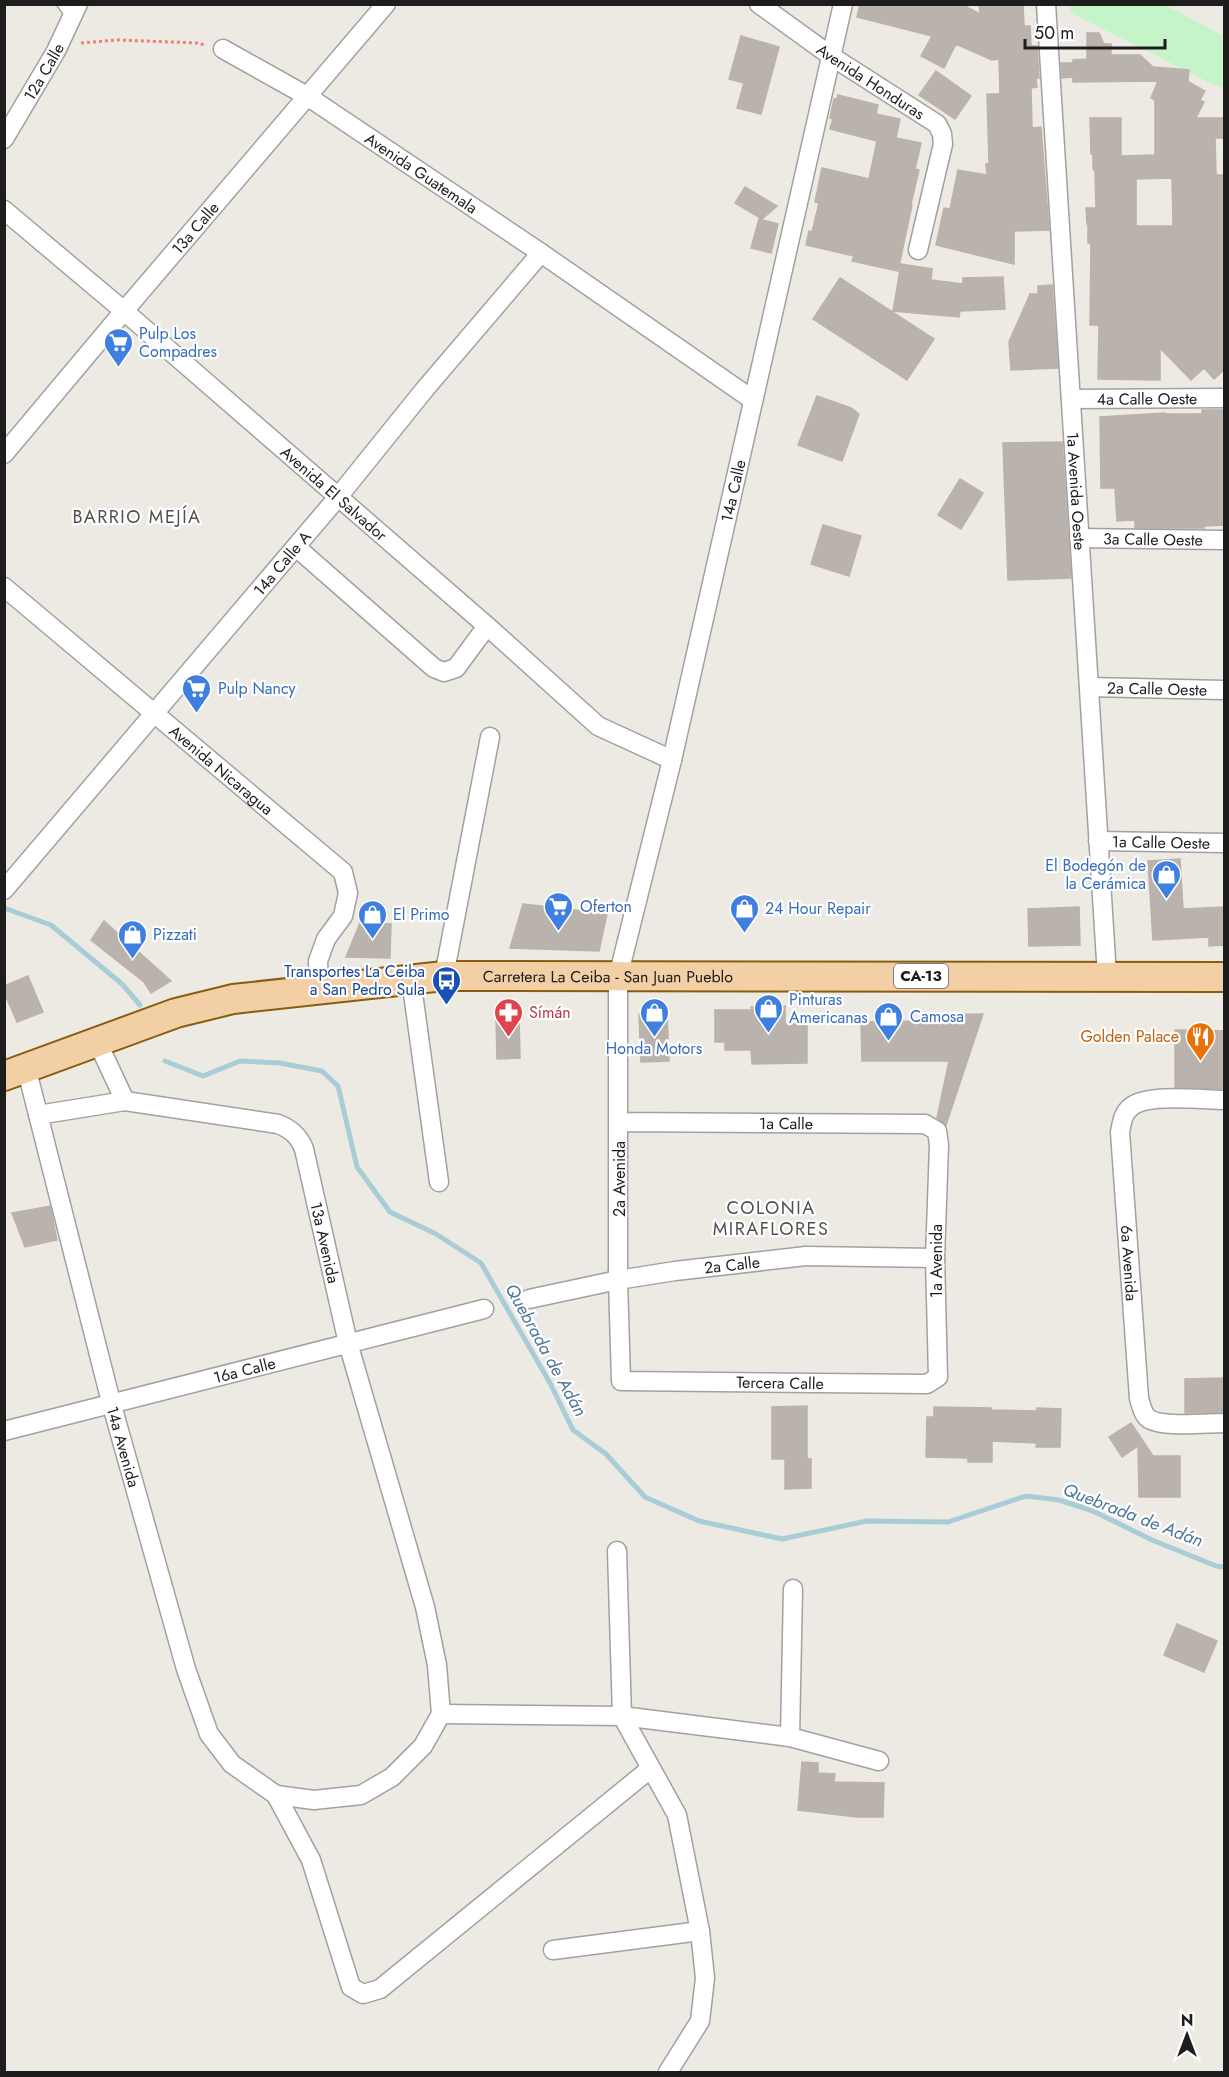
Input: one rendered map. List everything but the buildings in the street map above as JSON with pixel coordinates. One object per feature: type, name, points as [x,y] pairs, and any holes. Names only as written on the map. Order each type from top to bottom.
[{"type":"main road","name":"Carretera La Ceiba - San Juan Pueblo","points":[[15,1071],[176,1013],[233,999],[444,976],[1224,977]]},
{"type":"street","name":"13a Calle","points":[[4,454],[386,4]]},
{"type":"street","name":"Avenida Honduras","points":[[759,4],[831,56],[937,124],[942,134],[943,144],[918,250]]},
{"type":"street","name":"14a Calle","points":[[618,977],[672,760],[843,4]]},
{"type":"street","name":"1a Avenida Oeste","points":[[1046,4],[1107,976]]},
{"type":"street","name":"12a Calle","points":[[4,139],[56,51],[70,8]]},
{"type":"street","name":"Avenida Guatemala","points":[[223,49],[307,96],[542,253],[753,400]]},
{"type":"street","name":"Avenida El Salvador","points":[[4,210],[487,626],[598,726],[672,760]]},
{"type":"street","name":"14a Calle A","points":[[4,890],[542,253]]},
{"type":"street","name":"4a Calle Oeste","points":[[1071,399],[1224,398]]},
{"type":"street","name":"3a Calle Oeste","points":[[1079,538],[1224,540]]},
{"type":"street","points":[[296,547],[434,668],[444,672],[456,668],[487,626]]},
{"type":"street","name":"Avenida Nicaragua","points":[[4,587],[343,872],[348,893],[343,916],[326,939],[318,961],[319,989]]},
{"type":"street","name":"2a Calle Oeste","points":[[1089,687],[1224,690]]},
{"type":"street","points":[[444,976],[490,737]]},
{"type":"street","name":"1a Calle Oeste","points":[[1098,841],[1224,843]]},
{"type":"street","name":"2a Avenida","points":[[618,977],[620,1122],[618,1280],[621,1381]]},
{"type":"street","points":[[411,979],[440,1182]]},
{"type":"street","points":[[97,1041],[125,1101]]},
{"type":"street","name":"14a Avenida","points":[[15,1071],[38,1114],[111,1402],[186,1669],[208,1734],[232,1764],[276,1795]]},
{"type":"street","name":"6a Avenida","points":[[1224,1100],[1152,1098],[1139,1101],[1130,1107],[1122,1118],[1120,1132],[1139,1398],[1142,1409],[1149,1419],[1172,1423],[1224,1423]]},
{"type":"street","name":"13a Avenida","points":[[38,1114],[125,1101],[278,1124],[297,1136],[304,1149],[348,1342],[425,1607],[437,1665],[441,1714]]},
{"type":"street","name":"1a Calle","points":[[620,1122],[925,1124],[937,1131],[939,1145]]},
{"type":"street","name":"1a Avenida","points":[[938,1377],[935,1258],[939,1145]]},
{"type":"street","name":"2a Calle","points":[[529,1299],[675,1270],[806,1256],[935,1258]]},
{"type":"street","name":"16a Calle","points":[[4,1431],[484,1309]]},
{"type":"street","name":"Tercera Calle","points":[[621,1381],[927,1384],[938,1377]]},
{"type":"street","points":[[616,1551],[622,1716],[677,1815],[700,1931],[705,1978],[700,2021],[668,2073]]},
{"type":"street","points":[[790,1737],[793,1589]]},
{"type":"street","points":[[276,1795],[314,1800],[361,1795],[392,1777],[423,1746],[441,1714],[622,1716],[790,1737],[879,1761]]},
{"type":"street","points":[[276,1795],[311,1860],[351,1987],[363,1994],[381,1989],[650,1768]]},
{"type":"street","points":[[553,1950],[700,1931]]},
{"type":"path","points":[[56,51],[83,42],[118,40],[198,42],[223,49]]},
{"type":"green space","points":[[1070,5],[1165,5],[1224,36],[1224,88],[1071,13]]},
{"type":"waterway","name":"Quebrada de Adán","points":[[4,908],[51,925],[122,984],[140,1005]]},
{"type":"waterway","name":"Quebrada de Adán","points":[[165,1061],[203,1076],[240,1061],[280,1063],[322,1071],[338,1086],[357,1167],[390,1212],[436,1234],[481,1263],[550,1383],[573,1430],[606,1454],[645,1497],[699,1521],[782,1539],[867,1521],[948,1522],[1026,1496],[1059,1500],[1093,1511],[1152,1540],[1216,1566],[1224,1567]]},
{"type":"place","name":"Pulp Los Compadres","points":[[118,368]]},
{"type":"place","name":"Pulp Nancy","points":[[197,714]]},
{"type":"place","name":"El Bodegón de la Cerámica","points":[[1167,900]]},
{"type":"place","name":"Oferton","points":[[559,932]]},
{"type":"place","name":"24 Hour Repair","points":[[744,934]]},
{"type":"place","name":"El Primo","points":[[372,940]]},
{"type":"place","name":"Pizzati","points":[[132,960]]},
{"type":"place","name":"Transportes La Ceiba a San Pedro Sula","points":[[446,1006]]},
{"type":"place","name":"Pinturas Americanas","points":[[768,1034]]},
{"type":"place","name":"Símán","points":[[508,1038]]},
{"type":"place","name":"Honda Motors","points":[[654,1038]]},
{"type":"place","name":"Camosa","points":[[889,1042]]},
{"type":"place","name":"Golden Palace","points":[[1200,1062]]},
{"type":"district","name":"BARRIO MEJÍA","points":[[137,517]]},
{"type":"district","name":"COLONIA MIRAFLORES","points":[[771,1218]]}]
